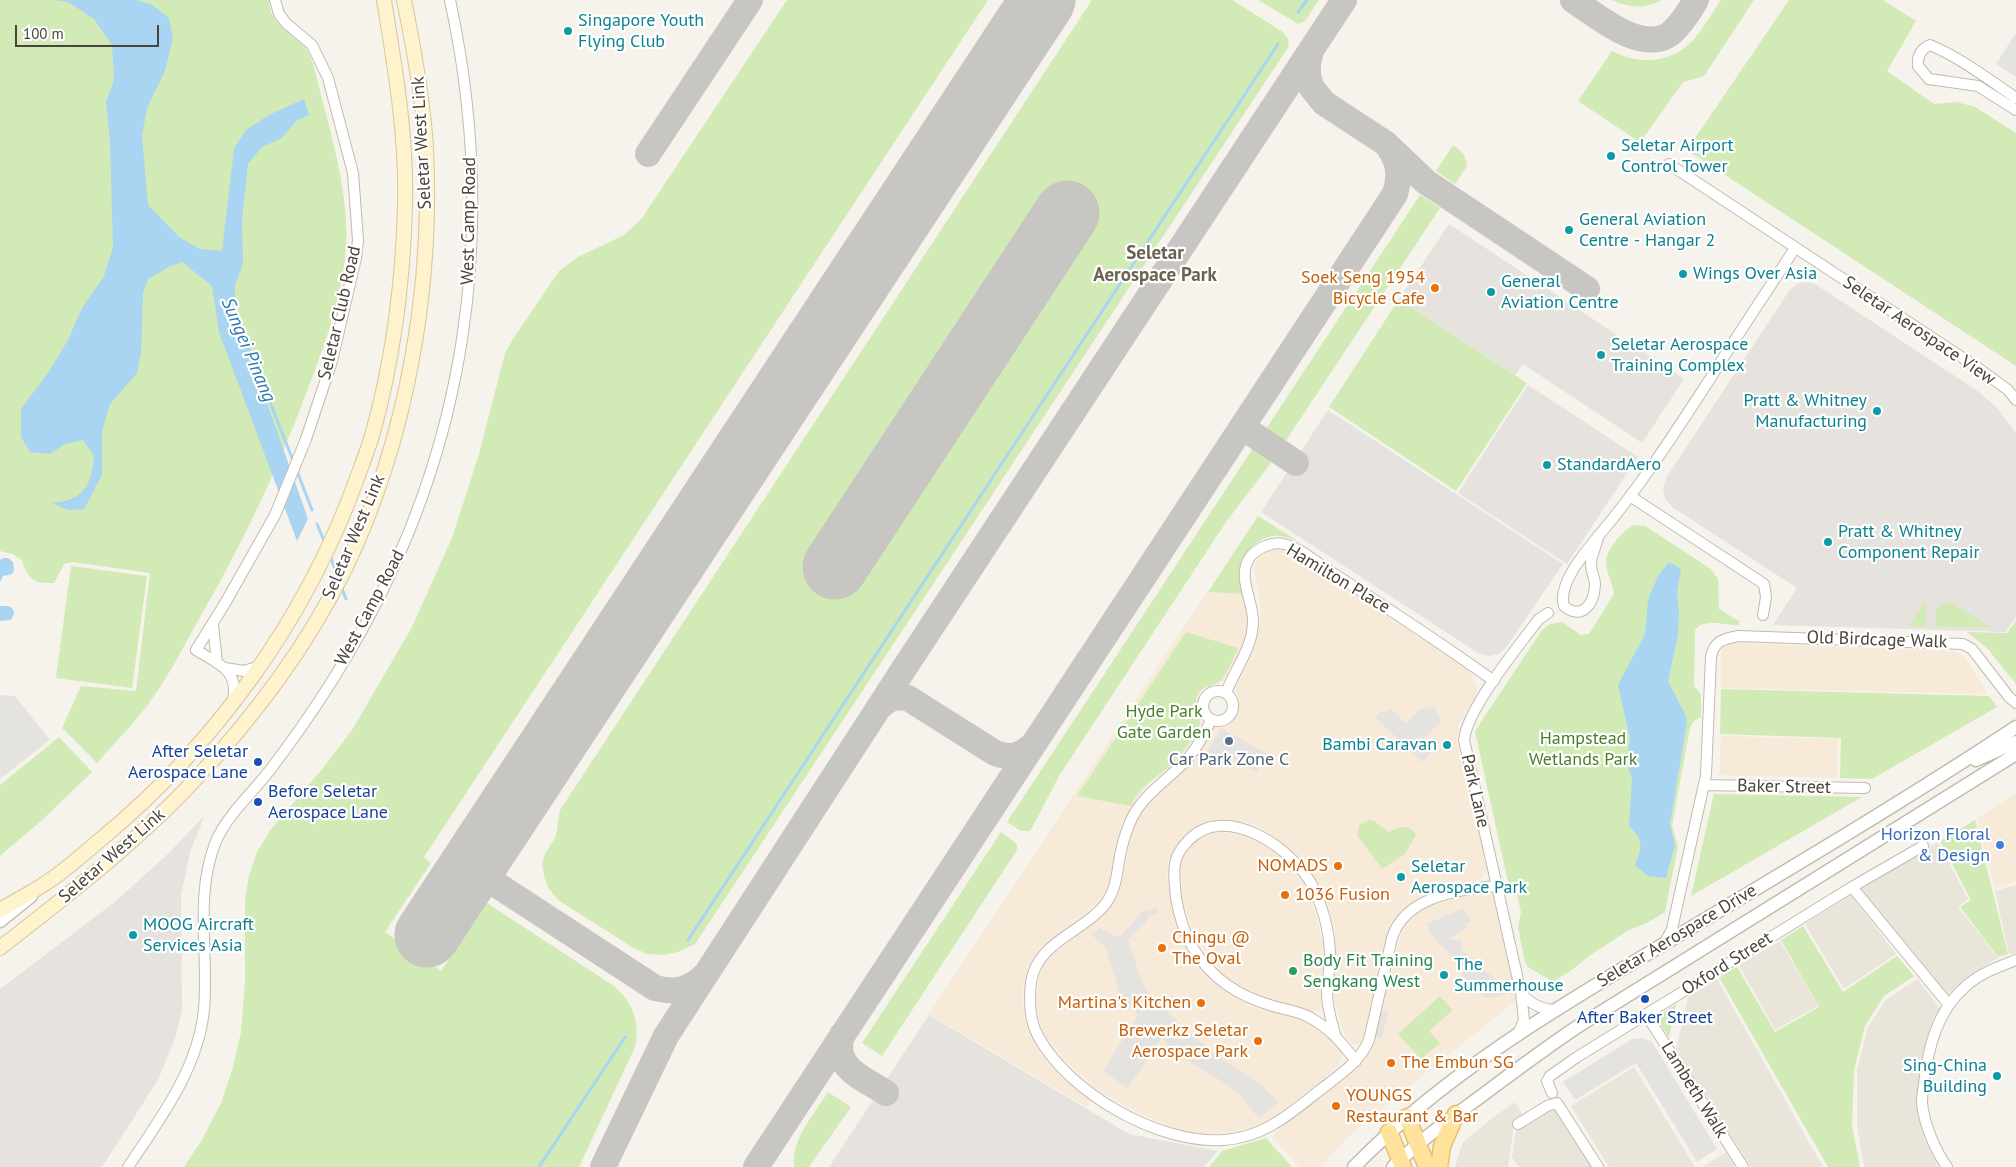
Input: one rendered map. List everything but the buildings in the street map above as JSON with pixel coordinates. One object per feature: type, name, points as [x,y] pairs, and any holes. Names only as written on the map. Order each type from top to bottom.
[{"type":"main road","name":"Seletar West Link","points":[[0,910],[46,883],[123,821],[170,778],[261,666],[315,577],[341,522],[371,438],[387,372],[398,311],[402,266],[405,203],[404,148],[397,77],[384,0]]},
{"type":"main road","name":"Seletar West Link","points":[[0,948],[75,890],[142,831],[189,786],[246,722],[281,674],[322,611],[346,567],[371,506],[391,445],[411,367],[424,270],[427,205],[426,147],[418,74],[404,0]]},
{"type":"main road","points":[[1439,1167],[1442,1146],[1456,1114]]},
{"type":"main road","points":[[1406,1118],[1427,1167]]},
{"type":"main road","points":[[1389,1132],[1398,1165]]},
{"type":"street","name":"Seletar Club Road","points":[[261,666],[244,671],[220,666],[196,650],[213,624],[275,514],[306,439],[338,336],[356,258],[358,240],[353,173],[335,104],[321,61],[312,45],[286,23],[279,14],[275,0]]},
{"type":"street","name":"West Camp Road","points":[[128,1167],[163,1114],[184,1077],[197,1042],[204,1011],[202,910],[204,887],[208,866],[218,838],[233,812],[271,770],[305,723],[350,651],[391,577],[418,511],[441,443],[462,341],[471,265],[473,188],[467,108],[458,39],[450,0]]},
{"type":"street","points":[[2016,98],[1938,48],[1930,45],[1925,47],[1920,54],[1918,66],[1929,79],[1978,86],[2016,110]]},
{"type":"street","name":"Seletar Aerospace View","points":[[1669,164],[1978,368],[2008,390],[2016,400]]},
{"type":"street","points":[[1598,536],[1591,562],[1595,585],[1593,594],[1586,609],[1580,613],[1573,613],[1564,606],[1561,598],[1564,588],[1590,544],[1630,496],[1694,403],[1795,248]]},
{"type":"street","points":[[1630,496],[1764,584],[1766,597],[1763,615]]},
{"type":"street","name":"Hamilton Place","points":[[1226,693],[1248,648],[1253,631],[1253,614],[1245,577],[1248,562],[1252,555],[1261,548],[1273,544],[1283,544],[1293,548],[1450,649],[1494,680]]},
{"type":"street","name":"Park Lane","points":[[1518,1034],[1524,1020],[1521,994],[1464,740],[1466,726],[1494,680],[1539,619],[1548,613]]},
{"type":"street","points":[[213,624],[220,666],[232,675],[234,681],[232,702]]},
{"type":"street","name":"Old Birdcage Walk","points":[[1664,944],[1672,930],[1704,785],[1712,650],[1718,641],[1738,636],[1963,644],[1972,649],[2009,697],[2016,703]]},
{"type":"street","points":[[1221,691],[1226,693],[1232,700],[1233,710],[1231,715],[1222,721],[1211,720],[1202,708],[1204,699],[1211,692],[1221,691]]},
{"type":"street","points":[[1211,720],[1198,745],[1189,757],[1148,796],[1133,817],[1121,849],[1117,878],[1110,896],[1103,906],[1088,920],[1055,942],[1038,964],[1031,980],[1032,1020],[1038,1036],[1053,1058],[1074,1081],[1110,1105],[1135,1119],[1162,1130],[1204,1140],[1224,1140],[1249,1136],[1267,1129],[1279,1122],[1356,1061],[1365,1050],[1369,1040],[1392,938],[1395,929],[1401,921],[1411,911],[1447,893],[1466,888],[1497,886]]},
{"type":"street","name":"Seletar Aerospace Drive","points":[[1354,1167],[1406,1118],[1458,1076],[1518,1034],[1872,820],[2016,727]]},
{"type":"street","points":[[1955,767],[1985,757],[2016,742]]},
{"type":"street","name":"Seletar Aerospace Drive","points":[[1398,1165],[1417,1144],[1456,1114],[1531,1058],[1611,1004],[2016,754]]},
{"type":"street","name":"Baker Street","points":[[1704,785],[1865,788]]},
{"type":"street","points":[[1335,1034],[1328,1007],[1327,992],[1330,953],[1329,938],[1315,891],[1304,872],[1282,849],[1252,832],[1220,826],[1203,830],[1193,836],[1183,847],[1175,861],[1174,881],[1183,924],[1192,947],[1206,966],[1219,979],[1260,1002],[1293,1010],[1309,1017],[1335,1034],[1356,1061]]},
{"type":"street","name":"Oxford Street","points":[[1552,1093],[1547,1081],[1550,1076],[1577,1057],[1852,887],[1923,846]]},
{"type":"street","points":[[0,921],[15,911],[46,883]]},
{"type":"street","points":[[1852,887],[1949,1005]]},
{"type":"street","points":[[1947,1167],[1930,1134],[1922,1103],[1926,1068],[1936,1028],[1949,1005],[1964,987],[1985,972],[2016,960]]},
{"type":"street","points":[[1521,994],[1532,1004],[1551,1010],[1558,1010]]},
{"type":"street","points":[[1309,1017],[1322,1016],[1328,1007]]},
{"type":"street","name":"Lambeth Walk","points":[[1646,1014],[1742,1167]]},
{"type":"street","points":[[1518,1124],[1547,1106],[1557,1103],[1598,1167]]},
{"type":"shaded area","points":[[2016,33],[2016,77],[1996,64]]},
{"type":"shaded area","points":[[1449,224],[1684,379],[1642,443],[1523,364],[1515,375],[1399,299]]},
{"type":"shaded area","points":[[1808,282],[1815,284],[1979,392],[1998,409],[2016,433],[2016,617],[2006,632],[1773,625],[1797,588],[1672,507],[1665,498],[1663,489],[1666,478],[1789,291],[1797,284]]},
{"type":"shaded area","points":[[1528,385],[1638,457],[1567,564],[1458,493]]},
{"type":"shaded area","points":[[1328,410],[1563,564],[1505,649],[1499,654],[1489,656],[1478,653],[1261,512]]},
{"type":"shaded area","points":[[1282,550],[1468,668],[1477,688],[1475,698],[1459,724],[1457,742],[1487,868],[1481,879],[1453,885],[1423,895],[1395,918],[1388,930],[1363,1038],[1360,1043],[1352,1044],[1344,1034],[1334,999],[1335,931],[1319,884],[1304,863],[1268,832],[1250,823],[1213,821],[1192,829],[1173,849],[1168,862],[1167,876],[1176,924],[1183,943],[1194,962],[1233,996],[1251,1007],[1309,1022],[1329,1037],[1342,1053],[1337,1068],[1268,1122],[1236,1132],[1201,1134],[1187,1132],[1168,1126],[1123,1105],[1095,1088],[1065,1061],[1042,1031],[1036,1004],[1039,978],[1044,965],[1055,952],[1096,921],[1118,893],[1131,835],[1138,817],[1159,791],[1186,767],[1198,753],[1214,725],[1231,722],[1238,715],[1239,702],[1235,687],[1252,653],[1260,624],[1261,612],[1254,569],[1259,557],[1269,551]]},
{"type":"shaded area","points":[[1207,592],[1244,594],[1249,609],[1248,632],[1238,658],[1224,681],[1208,686],[1201,692],[1197,705],[1202,722],[1195,738],[1178,760],[1153,780],[1139,796],[1122,824],[1115,851],[1113,880],[1107,891],[1098,903],[1044,945],[1028,967],[1023,986],[1023,1009],[1030,1031],[1040,1052],[1053,1069],[1090,1101],[1087,1107],[929,1014]]},
{"type":"shaded area","points":[[1730,643],[1954,651],[1964,655],[1988,694],[1721,688],[1721,650],[1723,646]]},
{"type":"shaded area","points":[[0,695],[15,696],[50,740],[0,779]]},
{"type":"shaded area","points":[[1433,706],[1442,720],[1422,740],[1433,751],[1422,762],[1375,717],[1382,710],[1385,713],[1390,709],[1406,723],[1419,710]]},
{"type":"shaded area","name":"Car Park Zone C","points":[[1221,728],[1267,754],[1257,772],[1232,758],[1226,768],[1205,756]]},
{"type":"shaded area","points":[[1721,736],[1838,739],[1837,778],[1719,775]]},
{"type":"shaded area","points":[[2016,793],[2016,882],[1995,888],[1976,819]]},
{"type":"shaded area","points":[[205,815],[190,852],[181,896],[182,1009],[176,1036],[158,1080],[102,1167],[0,1167],[0,989],[116,901],[170,852]]},
{"type":"shaded area","points":[[1219,832],[1256,840],[1277,854],[1299,876],[1305,885],[1315,911],[1323,945],[1324,959],[1320,986],[1323,1007],[1319,1010],[1313,1012],[1304,1010],[1293,1005],[1260,998],[1244,990],[1227,979],[1216,967],[1193,933],[1182,898],[1180,867],[1182,857],[1198,838]]},
{"type":"shaded area","points":[[1938,842],[1968,899],[1958,907],[1998,958],[1969,975],[1947,995],[1861,889]]},
{"type":"shaded area","points":[[2016,885],[2016,953],[2009,954],[1995,891]]},
{"type":"shaded area","points":[[1493,892],[1516,1001],[1360,1126],[1321,1167],[1300,1167],[1272,1136],[1367,1056],[1371,1048],[1402,931],[1410,919],[1429,906],[1461,896]]},
{"type":"shaded area","points":[[1851,895],[1896,954],[1844,989],[1805,924]]},
{"type":"shaded area","points":[[1156,908],[1158,913],[1148,916],[1147,921],[1128,940],[1143,985],[1151,996],[1193,1036],[1218,1056],[1260,1084],[1279,1102],[1259,1119],[1242,1097],[1226,1084],[1182,1057],[1161,1038],[1128,1088],[1103,1071],[1138,1015],[1120,995],[1106,948],[1092,935],[1101,927],[1117,937],[1122,935],[1142,912]]},
{"type":"shaded area","points":[[1463,908],[1472,922],[1465,924],[1467,928],[1448,939],[1462,941],[1462,950],[1511,993],[1488,998],[1482,996],[1461,974],[1466,969],[1431,934],[1427,924]]},
{"type":"shaded area","points":[[1780,941],[1818,1006],[1775,1030],[1739,965]]},
{"type":"shaded area","points":[[1717,979],[1823,1167],[1751,1167],[1676,1050],[1688,997]]},
{"type":"shaded area","points":[[1917,979],[1940,1008],[1932,1022],[1921,1060],[1916,1103],[1924,1139],[1938,1167],[1864,1167],[1857,1126],[1857,1070],[1868,1027],[1886,1000]]},
{"type":"shaded area","points":[[1381,1010],[1388,1011],[1382,1038],[1374,1036]]},
{"type":"shaded area","points":[[929,1015],[1129,1134],[1218,1151],[1204,1167],[829,1167]]},
{"type":"shaded area","points":[[1643,1038],[1652,1042],[1717,1149],[1697,1162],[1636,1063],[1575,1100],[1563,1082],[1632,1039]]},
{"type":"shaded area","points":[[1634,1067],[1695,1167],[1609,1167],[1571,1106]]},
{"type":"shaded area","points":[[1515,1102],[1523,1115],[1515,1119],[1508,1167],[1455,1167],[1463,1142]]},
{"type":"shaded area","points":[[1555,1108],[1591,1167],[1519,1167],[1512,1157],[1516,1130]]},
{"type":"shaded area","points":[[1726,1152],[1735,1167],[1702,1167]]},
{"type":"green space","points":[[0,0],[269,0],[270,9],[277,22],[306,49],[313,63],[341,179],[346,226],[346,249],[341,284],[327,336],[272,476],[230,563],[166,678],[141,714],[97,763],[62,728],[81,686],[136,691],[150,573],[72,562],[64,564],[54,583],[41,582],[29,576],[22,560],[12,554],[0,551]]},
{"type":"green space","points":[[787,0],[988,0],[424,857],[431,863],[385,932],[441,971],[487,903],[621,992],[634,1013],[636,1021],[635,1047],[579,1167],[184,1167],[203,1138],[221,1103],[233,1067],[241,1032],[245,982],[245,902],[249,875],[258,850],[272,828],[323,768],[352,730],[411,629],[452,538],[479,454],[505,353],[559,271],[578,257],[624,235],[642,218]]},
{"type":"green space","points":[[1092,0],[1232,0],[1283,32],[1288,39],[1289,46],[695,944],[678,952],[664,955],[647,954],[632,947],[558,900],[549,889],[542,864],[545,854],[556,836],[560,810]]},
{"type":"green space","points":[[1258,0],[1319,0],[1305,21],[1298,24]]},
{"type":"green space","points":[[1612,0],[1662,0],[1650,5],[1631,6]]},
{"type":"green space","points":[[1721,0],[1754,0],[1704,76],[1683,82],[1642,140],[1638,141],[1578,101],[1612,51],[1622,56],[1644,60],[1655,60],[1676,53],[1694,39]]},
{"type":"green space","points":[[1789,0],[1883,0],[1916,21],[1887,71],[1934,104],[1957,102],[1975,107],[2016,133],[2016,366],[1687,150]]},
{"type":"green space","points":[[1453,145],[1463,153],[1467,166],[1455,184],[1436,171]]},
{"type":"green space","points":[[1420,195],[1440,208],[1281,448],[1262,435]]},
{"type":"green space","points":[[1399,299],[1527,383],[1456,491],[1329,407]]},
{"type":"green space","points":[[1257,442],[1277,455],[1226,522],[1059,776],[1032,828],[1029,831],[1021,831],[1007,822]]},
{"type":"green space","points":[[1258,516],[1301,543],[1281,536],[1274,536],[1256,543],[1244,557],[1241,566],[1240,575],[1244,594],[1208,592]]},
{"type":"green space","name":"Hampstead Wetlands Park","points":[[1635,525],[1645,526],[1711,569],[1718,579],[1719,609],[1740,622],[1738,625],[1703,624],[1695,630],[1694,686],[1701,694],[1701,717],[1694,721],[1690,728],[1672,826],[1678,846],[1665,912],[1647,923],[1629,930],[1553,982],[1528,967],[1525,962],[1518,927],[1521,912],[1516,891],[1508,882],[1475,731],[1542,630],[1550,624],[1562,622],[1581,635],[1589,634],[1614,594],[1606,564],[1608,553],[1620,535]]},
{"type":"green space","points":[[71,566],[147,576],[132,688],[56,678]]},
{"type":"green space","points":[[1926,600],[1926,627],[1909,626]]},
{"type":"green space","points":[[1944,603],[1951,603],[1991,627],[1935,627],[1936,610]]},
{"type":"green space","points":[[2016,621],[2016,684],[1987,648],[1967,632],[2007,633]]},
{"type":"green space","name":"Hyde Park Gate Garden","points":[[1186,632],[1238,648],[1222,679],[1199,692],[1196,704],[1200,724],[1191,741],[1174,761],[1143,788],[1131,806],[1077,796]]},
{"type":"green space","points":[[1721,689],[1989,696],[1997,707],[1872,779],[1840,778],[1841,738],[1720,734]]},
{"type":"green space","points":[[59,737],[92,772],[42,820],[0,856],[0,785]]},
{"type":"green space","points":[[1714,794],[1862,797],[1691,896]]},
{"type":"green space","points":[[1369,820],[1374,821],[1389,832],[1407,827],[1416,835],[1405,854],[1382,869],[1357,835],[1359,825]]},
{"type":"green space","points":[[1975,820],[2008,954],[1998,957],[1960,907],[1971,900],[1940,841]]},
{"type":"green space","points":[[1001,832],[1017,844],[1017,850],[882,1056],[862,1043]]},
{"type":"green space","points":[[1803,926],[1843,992],[1897,956],[1914,976],[1884,996],[1865,1026],[1854,1070],[1852,1126],[1860,1167],[1828,1167],[1719,977],[1737,967],[1775,1032],[1819,1007],[1781,940]]},
{"type":"green space","points":[[1440,996],[1453,1010],[1429,1031],[1440,1043],[1421,1059],[1398,1034]]},
{"type":"green space","points":[[1676,1004],[1669,1037],[1660,1018]]},
{"type":"green space","points":[[828,1092],[851,1107],[809,1167],[794,1167],[796,1147],[800,1137],[810,1118]]},
{"type":"green space","points":[[1266,1138],[1292,1167],[1209,1167],[1222,1151]]},
{"type":"water","points":[[54,0],[135,0],[151,4],[169,18],[173,38],[165,71],[147,108],[142,136],[148,205],[179,237],[200,249],[222,251],[234,149],[246,130],[269,115],[304,99],[309,115],[296,121],[282,138],[262,147],[248,164],[242,220],[243,264],[235,285],[235,312],[308,519],[297,541],[219,332],[212,286],[182,262],[148,279],[143,294],[141,353],[137,373],[110,404],[102,431],[102,475],[84,509],[68,510],[52,503],[72,499],[79,495],[88,484],[94,456],[83,440],[65,444],[50,454],[30,452],[21,437],[21,409],[50,370],[68,340],[82,308],[104,276],[113,247],[110,142],[106,102],[114,80],[112,45],[94,19],[68,2]]},
{"type":"water","points":[[8,558],[13,562],[14,571],[12,574],[3,576],[0,582],[0,560]]},
{"type":"water","points":[[1669,562],[1681,569],[1677,593],[1678,635],[1668,681],[1686,716],[1687,722],[1670,824],[1675,845],[1666,878],[1648,876],[1635,865],[1640,844],[1637,835],[1629,826],[1632,777],[1626,762],[1630,739],[1618,685],[1645,634],[1648,600],[1658,576]]},
{"type":"water","points":[[0,606],[13,609],[14,614],[11,620],[0,621]]},
{"type":"waterway","points":[[1298,12],[1307,0]]},
{"type":"waterway","points":[[688,940],[1278,44]]},
{"type":"waterway","name":"Sungei Pinang","points":[[241,329],[294,463]]},
{"type":"waterway","name":"Sungei Pinang","points":[[297,471],[312,510]]},
{"type":"waterway","points":[[317,524],[325,543]]},
{"type":"waterway","points":[[330,555],[337,575]]},
{"type":"waterway","points":[[341,586],[346,599]]},
{"type":"waterway","points":[[539,1167],[625,1037]]},
{"type":"taxiway","points":[[648,154],[750,0]]},
{"type":"taxiway","points":[[603,1167],[666,1036],[907,664],[1344,0]]},
{"type":"taxiway","points":[[1573,0],[1619,30],[1646,39],[1658,39],[1670,34],[1688,14],[1696,0]]},
{"type":"taxiway","points":[[1311,50],[1308,77],[1312,88],[1324,103],[1385,143],[1426,182],[1587,289]]},
{"type":"taxiway","points":[[756,1167],[1395,194],[1398,171],[1396,160],[1390,149]]},
{"type":"taxiway","points":[[1242,427],[1296,463]]},
{"type":"taxiway","points":[[879,707],[893,697],[908,698],[1001,755],[1016,755],[1033,745]]},
{"type":"taxiway","points":[[471,868],[655,988],[681,990],[704,976]]},
{"type":"taxiway","points":[[842,1035],[841,1056],[845,1064],[859,1077],[886,1093]]},
{"type":"runway","points":[[427,935],[1043,0]]},
{"type":"runway","points":[[835,567],[1067,213]]},
{"type":"place","name":"Singapore Youth Flying Club","points":[[568,31]]},
{"type":"place","name":"Seletar Airport Control Tower","points":[[1611,156]]},
{"type":"place","name":"General Aviation Centre - Hangar 2","points":[[1569,230]]},
{"type":"place","name":"Wings Over Asia","points":[[1683,274]]},
{"type":"place","name":"Soek Seng 1954 Bicycle Cafe","points":[[1435,288]]},
{"type":"place","name":"General Aviation Centre","points":[[1491,292]]},
{"type":"place","name":"Seletar Aerospace Training Complex","points":[[1601,355]]},
{"type":"place","name":"Pratt & Whitney Manufacturing","points":[[1877,411]]},
{"type":"place","name":"StandardAero","points":[[1547,465]]},
{"type":"place","name":"Pratt & Whitney Component Repair","points":[[1828,542]]},
{"type":"place","name":"Car Park Zone C","points":[[1229,741]]},
{"type":"place","name":"Bambi Caravan","points":[[1447,745]]},
{"type":"place","name":"After Seletar Aerospace Lane","points":[[258,762]]},
{"type":"place","name":"Before Seletar Aerospace Lane","points":[[258,802]]},
{"type":"place","name":"Horizon Floral & Design","points":[[2000,845]]},
{"type":"place","name":"NOMADS","points":[[1338,866]]},
{"type":"place","name":"Seletar Aerospace Park","points":[[1401,877]]},
{"type":"place","name":"1036 Fusion","points":[[1285,895]]},
{"type":"place","name":"MOOG Aircraft Services Asia","points":[[133,935]]},
{"type":"place","name":"Chingu @ The Oval","points":[[1162,948]]},
{"type":"place","name":"Body Fit Training Sengkang West","points":[[1293,971]]},
{"type":"place","name":"The Summerhouse","points":[[1444,975]]},
{"type":"place","name":"After Baker Street","points":[[1645,999]]},
{"type":"place","name":"Martina's Kitchen","points":[[1201,1003]]},
{"type":"place","name":"Brewerkz Seletar Aerospace Park","points":[[1258,1041]]},
{"type":"place","name":"The Embun SG","points":[[1391,1063]]},
{"type":"place","name":"Sing-China Building","points":[[1997,1076]]},
{"type":"place","name":"YOUNGS Restaurant & Bar","points":[[1336,1106]]},
{"type":"district","name":"Seletar Aerospace Park","points":[[1155,265]]}]
